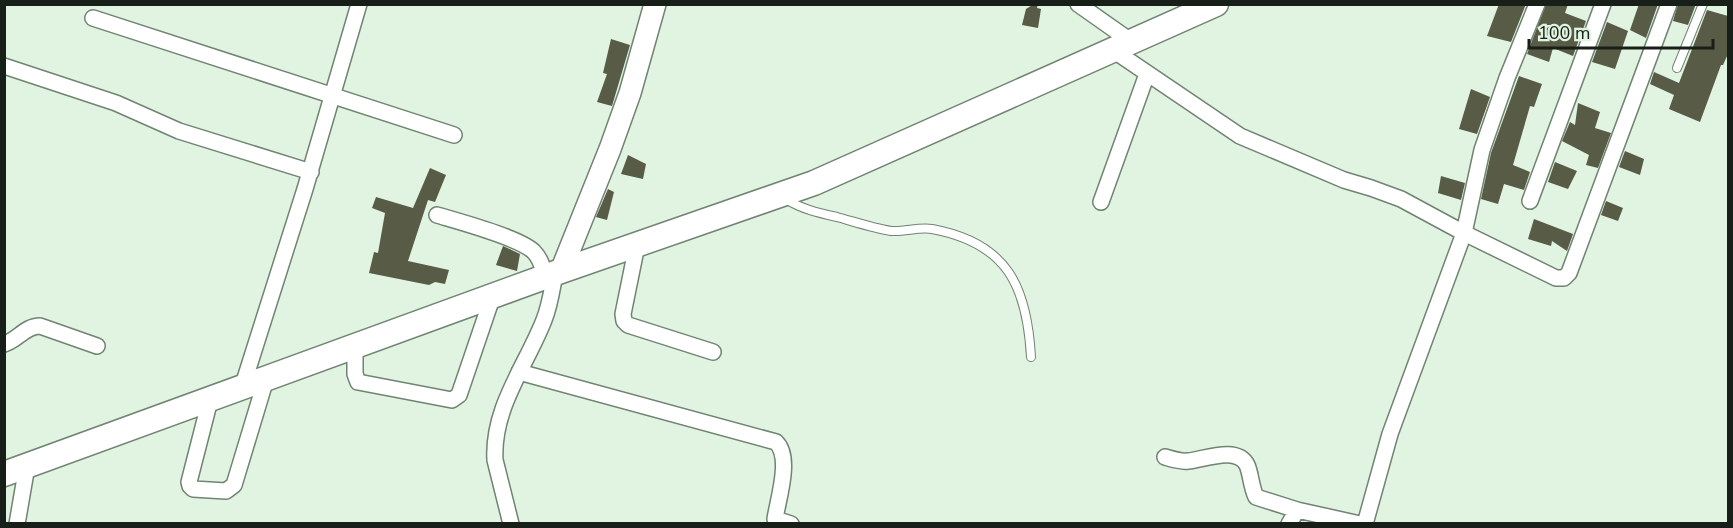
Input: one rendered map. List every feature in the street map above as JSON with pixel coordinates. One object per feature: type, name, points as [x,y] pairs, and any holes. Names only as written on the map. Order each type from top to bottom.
[{"type":"highway","points":[[4,474],[554,274],[814,183],[1216,4]]},
{"type":"main road","points":[[554,274],[610,149],[630,93],[655,4]]},
{"type":"street","points":[[242,388],[310,171],[359,4]]},
{"type":"street","points":[[1078,4],[1122,46],[1147,74],[1230,130],[1344,180],[1389,194],[1556,278],[1564,278],[1569,273],[1669,4]]},
{"type":"street","points":[[1365,524],[1390,434],[1464,233],[1482,150],[1507,78],[1537,4]]},
{"type":"street","points":[[1530,201],[1603,4]]},
{"type":"street","points":[[93,18],[454,135]]},
{"type":"street","points":[[4,66],[116,103],[178,131],[310,171]]},
{"type":"street","points":[[1101,202],[1147,74]]},
{"type":"street","points":[[437,215],[527,246],[554,274],[545,318],[502,412],[494,451],[511,524]]},
{"type":"street","points":[[637,245],[623,314],[624,321],[628,325],[713,352]]},
{"type":"street","points":[[355,347],[356,379],[362,385],[447,400],[456,399],[492,298]]},
{"type":"street","points":[[4,344],[33,326],[40,326],[97,346]]},
{"type":"street","points":[[519,372],[776,442],[781,447],[784,463],[771,521],[791,524]]},
{"type":"street","points":[[210,400],[189,482],[193,489],[226,491],[234,485],[266,379]]},
{"type":"street","points":[[1165,458],[1184,462],[1214,455],[1234,456],[1242,459],[1247,465],[1256,497],[1293,517],[1360,524]]},
{"type":"street","points":[[17,524],[27,466]]},
{"type":"lane","points":[[1677,68],[1702,4]]},
{"type":"lane","points":[[781,194],[787,200],[809,210],[891,231],[930,229],[975,243],[991,253],[1005,266],[1015,280],[1024,302],[1029,327],[1031,357]]},
{"type":"building","points":[[1038,4],[1037,8],[1041,9],[1038,28],[1022,25],[1026,9]]},
{"type":"building","points":[[1499,4],[1526,4],[1511,42],[1487,36]]},
{"type":"building","points":[[1546,4],[1568,4],[1565,13],[1586,21],[1573,56],[1553,48],[1549,62],[1527,54]]},
{"type":"building","points":[[1639,4],[1658,4],[1646,38],[1630,30]]},
{"type":"building","points":[[1678,4],[1696,4],[1688,25],[1673,21]]},
{"type":"building","points":[[1707,10],[1728,16],[1728,54],[1721,65],[1700,122],[1669,109],[1674,95],[1650,84],[1654,72],[1679,83]]},
{"type":"building","points":[[1607,22],[1628,31],[1615,69],[1592,62]]},
{"type":"building","points":[[611,39],[630,45],[612,106],[597,102],[607,74],[603,73]]},
{"type":"building","points":[[1519,76],[1542,84],[1534,107],[1530,106],[1513,165],[1530,172],[1524,190],[1504,184],[1498,204],[1481,199],[1491,153]]},
{"type":"building","points":[[1471,89],[1490,97],[1477,134],[1459,129]]},
{"type":"building","points":[[1578,103],[1600,112],[1595,128],[1611,133],[1598,168],[1586,165],[1589,155],[1562,141],[1570,122],[1575,125]]},
{"type":"building","points":[[1625,151],[1644,159],[1640,175],[1619,167]]},
{"type":"building","points":[[628,155],[646,164],[643,179],[621,174]]},
{"type":"building","points":[[1555,162],[1577,171],[1568,189],[1548,182]]},
{"type":"building","points":[[430,168],[446,175],[435,202],[428,200],[408,261],[449,270],[445,284],[435,282],[429,285],[369,273],[374,252],[378,253],[385,213],[372,208],[376,197],[413,208]]},
{"type":"building","points":[[1441,176],[1465,183],[1461,200],[1438,193]]},
{"type":"building","points":[[608,189],[614,192],[607,220],[596,217]]},
{"type":"building","points":[[1606,201],[1623,208],[1618,221],[1601,215]]},
{"type":"building","points":[[1534,219],[1573,234],[1567,251],[1552,241],[1551,246],[1528,239]]},
{"type":"building","points":[[503,246],[520,254],[517,271],[496,265]]}]
